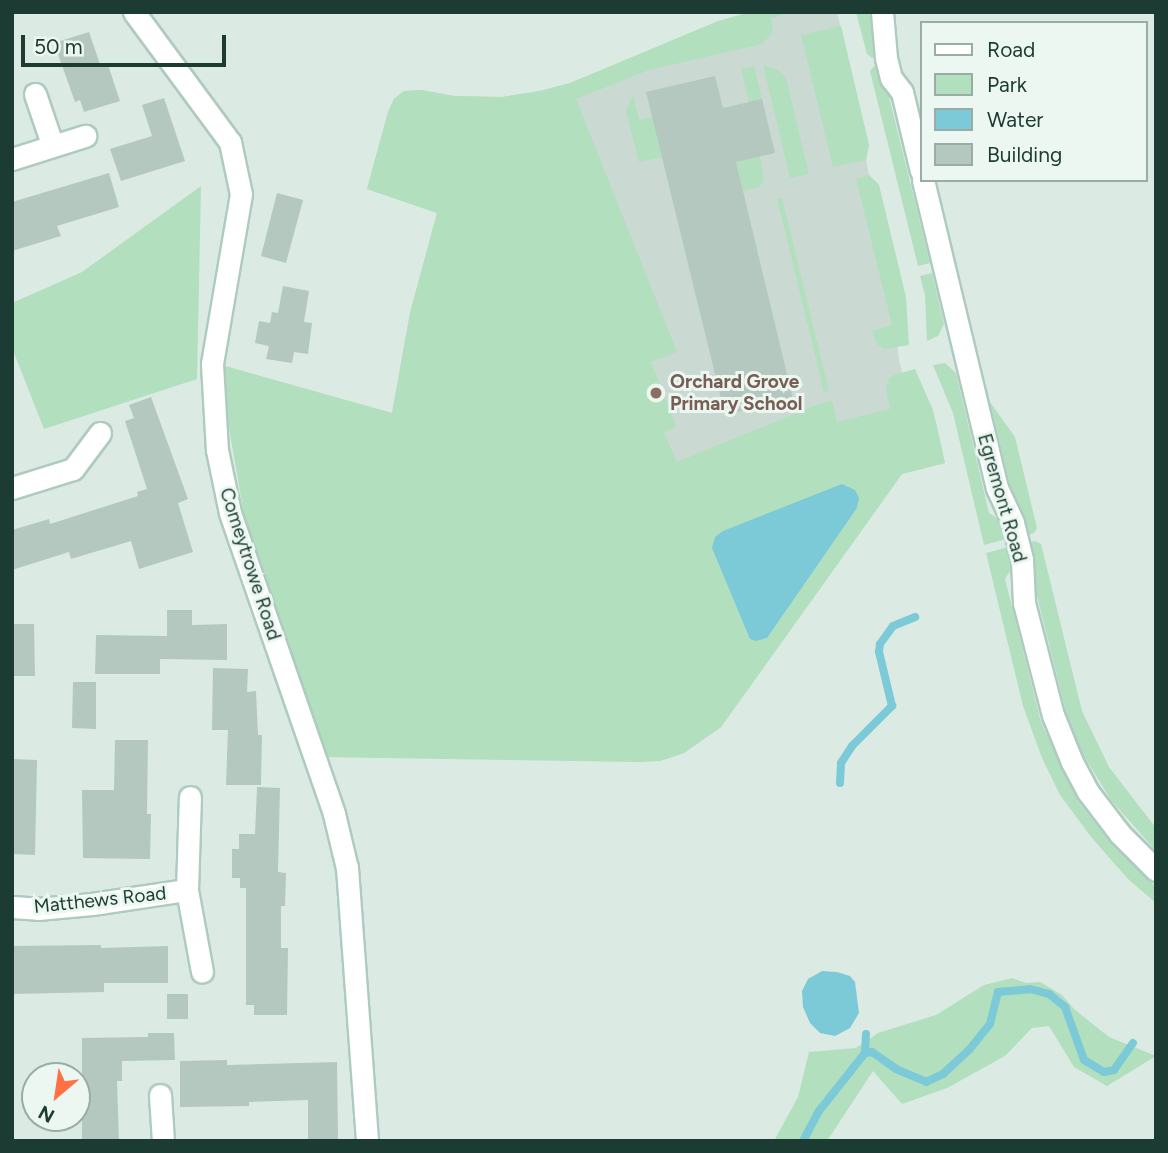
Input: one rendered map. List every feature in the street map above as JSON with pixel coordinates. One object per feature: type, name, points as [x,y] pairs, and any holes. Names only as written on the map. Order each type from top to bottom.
[{"type":"street","name":"Comeytrowe Road","points":[[135,12],[230,142],[241,194],[212,364],[217,450],[230,513],[334,814],[347,868],[367,1141]]},
{"type":"street","points":[[882,12],[886,58],[891,78],[902,92],[920,167]]},
{"type":"street","points":[[35,94],[52,144]]},
{"type":"street","points":[[12,159],[52,144],[85,136]]},
{"type":"street","name":"Egremont Road","points":[[923,182],[997,488],[1013,523],[1020,550],[1024,603],[1053,715],[1072,762],[1088,792],[1120,834],[1156,870]]},
{"type":"street","points":[[12,488],[73,469],[100,433]]},
{"type":"street","name":"Matthews Road","points":[[190,797],[187,890],[202,972]]},
{"type":"street","name":"Matthews Road","points":[[12,907],[38,909],[92,904],[187,890]]},
{"type":"street","points":[[160,1096],[163,1141]]},
{"type":"shaded area","name":"Orchard Grove Primary School","points":[[750,12],[837,12],[869,145],[866,160],[869,175],[879,185],[899,360],[902,372],[936,422],[945,463],[902,474],[721,727],[684,753],[660,761],[245,520],[229,427],[225,366],[392,413],[410,313],[437,213],[367,189],[394,99],[404,91],[421,90],[454,96],[502,97],[540,91],[570,83]]},
{"type":"green space","name":"Orchard Grove Primary School","points":[[750,12],[794,12],[771,18],[773,32],[762,44],[649,70],[576,99],[677,352],[651,362],[676,426],[664,433],[677,462],[816,405],[832,401],[837,422],[890,409],[886,389],[888,380],[894,375],[915,369],[933,410],[945,463],[902,474],[721,727],[684,753],[660,761],[639,762],[319,757],[245,520],[229,427],[225,366],[392,413],[410,313],[437,213],[367,189],[394,99],[404,91],[421,90],[454,96],[502,97],[540,91],[570,83],[718,21]],"holes":[[[847,485],[859,503],[857,508],[767,638],[837,486]]]},
{"type":"green space","points":[[856,12],[869,12],[879,54],[872,58],[867,54]]},
{"type":"green space","points":[[841,26],[869,145],[866,160],[833,167],[801,35]]},
{"type":"green space","points":[[881,64],[930,263],[918,266],[870,71]]},
{"type":"green space","points":[[763,65],[777,69],[786,78],[809,174],[790,178]]},
{"type":"green space","points":[[754,66],[762,99],[749,103],[741,69]]},
{"type":"green space","points":[[633,95],[639,120],[653,117],[662,157],[639,162],[626,111]]},
{"type":"green space","points":[[760,156],[764,180],[759,187],[743,191],[736,162]]},
{"type":"green space","points":[[869,175],[879,185],[906,297],[909,345],[884,349],[877,344],[872,331],[892,325],[856,179]]},
{"type":"green space","points":[[201,186],[197,379],[44,429],[12,348],[12,303],[82,272]]},
{"type":"green space","points":[[782,198],[829,391],[824,392],[777,199]]},
{"type":"green space","points":[[932,273],[944,324],[938,336],[927,341],[925,295],[920,276]]},
{"type":"green space","points":[[945,363],[956,373],[989,513],[1007,524],[1010,538],[984,545],[953,413],[933,365]]},
{"type":"green space","points":[[990,402],[1015,437],[1037,528],[1034,533],[1022,536]]},
{"type":"green space","points":[[1035,541],[1041,544],[1082,711],[1109,767],[1156,828],[1156,851],[1111,800],[1082,753],[1068,720],[1024,544]]},
{"type":"green space","points":[[1012,546],[1016,561],[1005,579],[1041,722],[1078,801],[1113,846],[1156,887],[1156,903],[1128,879],[1091,837],[1060,795],[1042,758],[1023,706],[986,553]]},
{"type":"green space","points":[[1012,978],[1026,983],[1040,982],[1062,995],[1074,1009],[1109,1037],[1156,1056],[1107,1086],[1074,1067],[1049,1026],[1032,1028],[1005,1056],[947,1088],[902,1104],[873,1071],[827,1141],[774,1141],[798,1097],[809,1052],[856,1048],[878,1033],[936,1015],[984,985]]},
{"type":"water","points":[[842,484],[855,490],[859,498],[857,508],[767,638],[756,641],[750,639],[712,548],[715,537],[723,531]]},
{"type":"water","points":[[822,971],[850,976],[855,982],[859,1013],[850,1028],[835,1036],[820,1033],[810,1023],[803,1007],[802,991],[808,979]]},
{"type":"building","points":[[89,32],[101,67],[108,65],[120,101],[84,112],[80,100],[75,102],[54,43]]},
{"type":"building","points":[[715,76],[723,108],[762,99],[775,153],[736,162],[793,399],[725,415],[646,92]]},
{"type":"building","points":[[164,98],[185,161],[121,181],[110,149],[152,136],[142,105]]},
{"type":"building","points":[[109,173],[119,207],[57,226],[61,236],[12,251],[12,202]]},
{"type":"building","points":[[277,193],[303,200],[286,263],[261,256]]},
{"type":"building","points":[[283,286],[309,291],[304,322],[312,323],[308,354],[294,352],[292,363],[266,359],[269,346],[255,343],[259,321],[270,323],[272,312],[278,313]]},
{"type":"building","points":[[151,397],[188,499],[178,503],[193,552],[139,569],[131,541],[71,559],[69,552],[12,570],[12,530],[49,519],[50,524],[138,496],[137,492],[147,489],[125,421],[134,418],[129,405]]},
{"type":"building","points":[[167,610],[192,610],[192,625],[227,624],[227,660],[160,659],[160,674],[95,674],[96,635],[167,636]]},
{"type":"building","points":[[12,624],[34,624],[35,676],[12,676]]},
{"type":"building","points":[[213,668],[248,669],[247,692],[256,691],[258,735],[262,735],[261,785],[226,785],[228,730],[212,730]]},
{"type":"building","points":[[73,682],[96,682],[96,729],[72,728]]},
{"type":"building","points":[[115,740],[148,740],[147,814],[151,814],[150,859],[83,858],[82,790],[114,790]]},
{"type":"building","points":[[12,759],[37,760],[35,855],[12,854]]},
{"type":"building","points":[[257,787],[280,788],[278,872],[286,873],[285,906],[281,906],[281,948],[288,948],[287,1015],[254,1015],[254,1005],[246,1005],[246,888],[240,888],[240,878],[232,878],[232,849],[239,849],[239,834],[255,834]]},
{"type":"building","points":[[101,945],[101,948],[168,946],[168,983],[104,983],[104,992],[12,994],[12,946]]},
{"type":"building","points":[[167,994],[188,994],[188,1019],[167,1019]]},
{"type":"building","points":[[148,1033],[174,1033],[175,1060],[122,1061],[122,1081],[117,1081],[119,1141],[82,1141],[82,1132],[91,1132],[91,1062],[82,1062],[82,1038],[148,1037]]},
{"type":"building","points":[[227,1060],[227,1065],[337,1062],[338,1141],[308,1141],[308,1100],[249,1102],[249,1106],[180,1107],[180,1061]]},
{"type":"waterway","points":[[840,783],[841,763],[852,746],[892,706],[879,652],[880,644],[893,626],[915,617]]},
{"type":"waterway","points":[[803,1141],[819,1111],[865,1053],[872,1052],[896,1069],[926,1082],[943,1074],[969,1050],[990,1024],[998,992],[1030,989],[1049,994],[1065,1007],[1084,1060],[1104,1072],[1114,1070],[1133,1043]]},
{"type":"waterway","points":[[865,1053],[866,1034]]},
{"type":"place","name":"Orchard Grove Primary School","points":[[656,393]]}]
